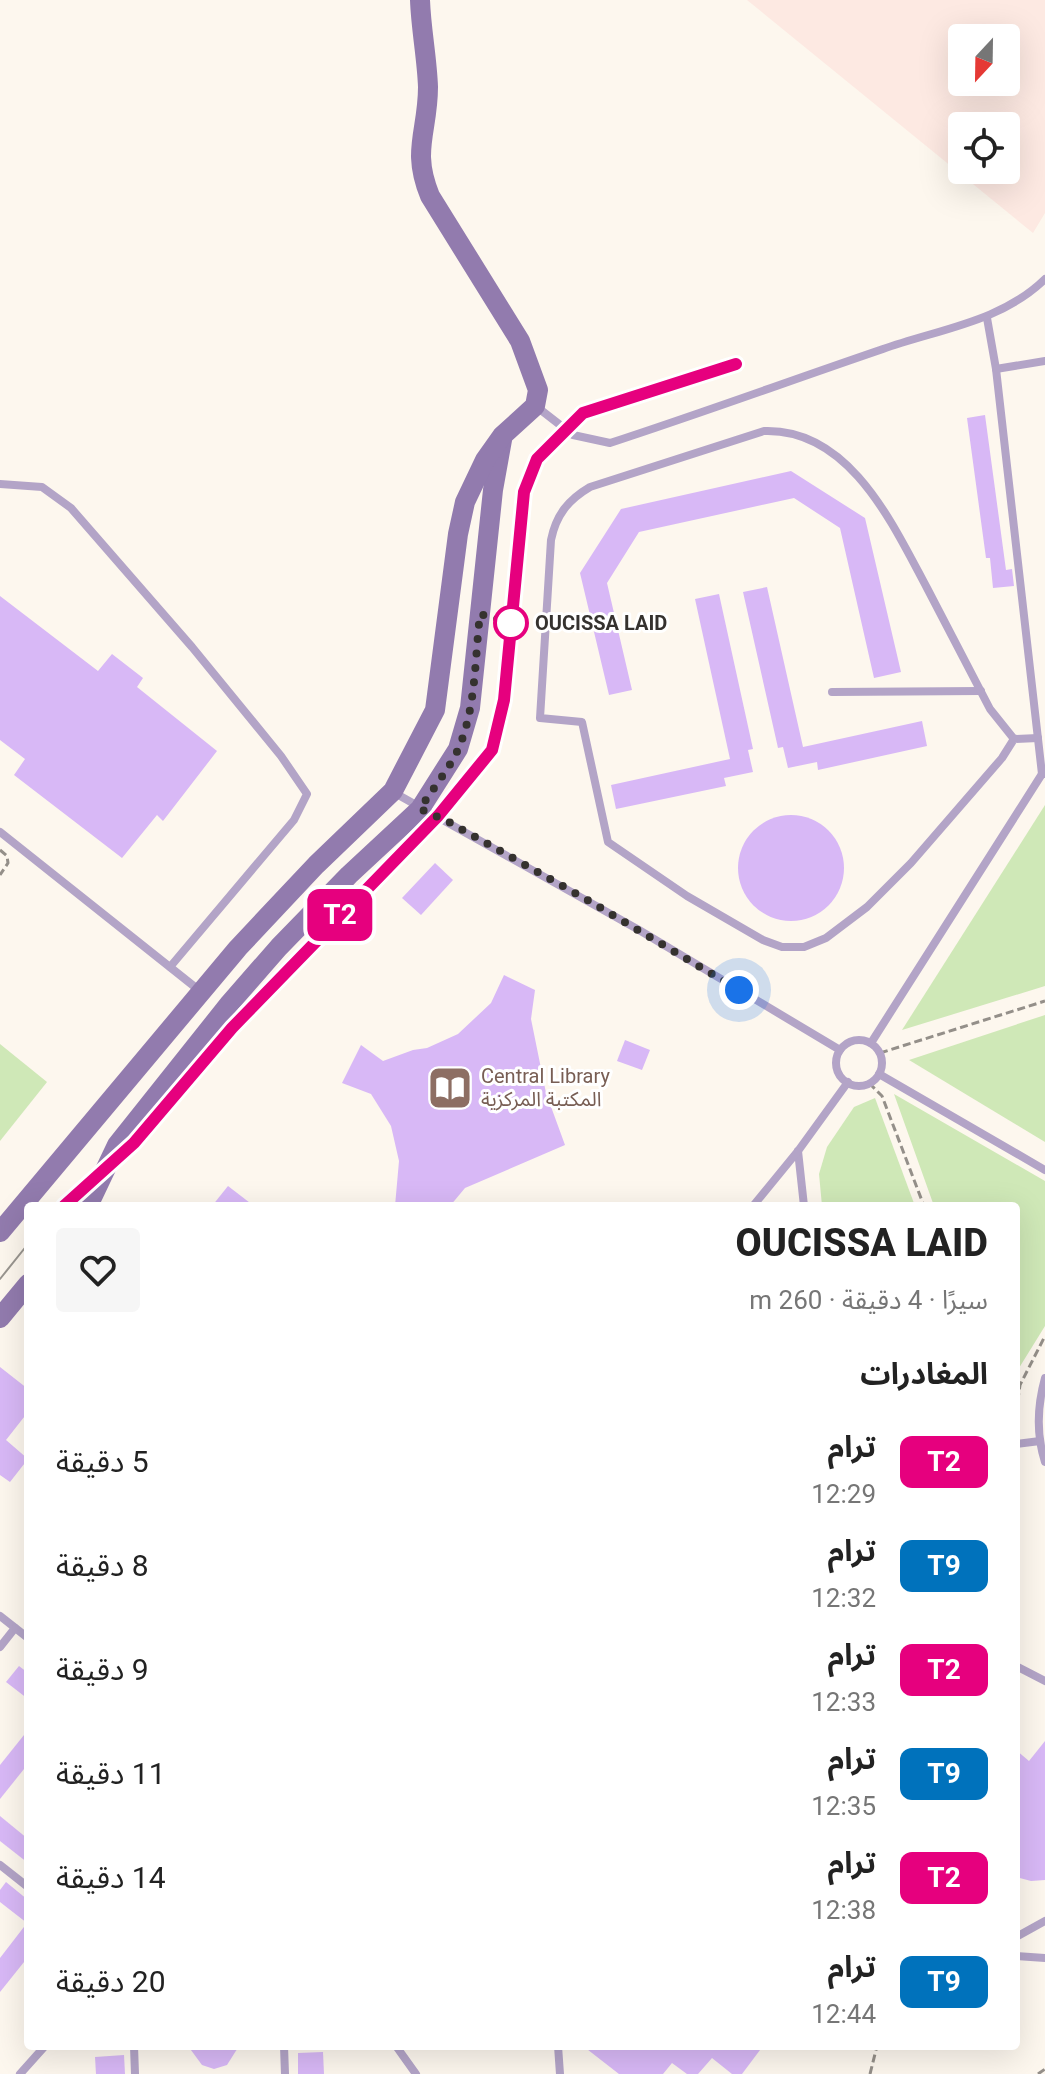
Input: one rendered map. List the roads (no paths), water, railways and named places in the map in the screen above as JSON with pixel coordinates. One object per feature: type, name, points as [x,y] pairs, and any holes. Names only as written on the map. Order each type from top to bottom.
[{"type":"street","points":[[25,1202],[201,991],[316,865],[393,791],[435,710],[465,502],[485,460],[502,436],[535,406],[538,390],[520,341],[438,210],[421,175],[419,158],[428,84],[420,0]]},
{"type":"street","points":[[90,1202],[117,1145],[230,1003],[349,875],[420,809],[458,749],[467,721],[502,436]]},
{"type":"street","points":[[405,770],[404,784],[412,794],[421,796],[431,791]]},
{"type":"street","points":[[0,1232],[24,1203]]},
{"type":"street","points":[[0,1318],[24,1289]]},
{"type":"lane","points":[[535,406],[573,435],[610,443],[925,334],[987,318],[1014,304],[1045,279]]},
{"type":"lane","points":[[871,1043],[1044,774],[996,369],[987,318]]},
{"type":"lane","points":[[996,369],[1045,361]]},
{"type":"lane","points":[[764,431],[787,432],[809,438],[832,452],[881,503],[990,709],[1014,739],[1002,758],[911,863],[867,907],[815,944],[793,948],[763,940],[687,896],[608,842],[582,722],[540,718],[551,540],[557,520],[570,501],[604,483],[764,431]]},
{"type":"lane","points":[[0,484],[42,487],[71,508],[192,647],[281,756],[307,794],[294,820],[170,967]]},
{"type":"lane","points":[[832,692],[981,691]]},
{"type":"lane","points":[[1014,739],[1038,738]]},
{"type":"lane","points":[[393,791],[639,930],[840,1050]]},
{"type":"lane","points":[[0,832],[201,991]]},
{"type":"lane","points":[[857,1040],[871,1043],[882,1060],[879,1074],[862,1085],[842,1078],[836,1065],[840,1050],[857,1040]]},
{"type":"lane","points":[[879,1074],[1045,1170]]},
{"type":"lane","points":[[756,1202],[848,1082]]},
{"type":"lane","points":[[798,1151],[804,1202]]},
{"type":"lane","points":[[1045,1378],[1038,1409],[1045,1462]]},
{"type":"lane","points":[[1020,1444],[1040,1441]]},
{"type":"lane","points":[[0,1616],[24,1635]]},
{"type":"lane","points":[[0,1647],[15,1628]]},
{"type":"lane","points":[[1020,1668],[1045,1681]]},
{"type":"lane","points":[[0,1865],[24,1884]]},
{"type":"lane","points":[[1020,1935],[1045,1921]]},
{"type":"lane","points":[[1020,1956],[1045,1958]]},
{"type":"lane","points":[[20,2074],[41,2050]]},
{"type":"lane","points":[[134,2050],[135,2074]]},
{"type":"lane","points":[[284,2050],[285,2074]]},
{"type":"lane","points":[[399,2050],[416,2074]]},
{"type":"lane","points":[[558,2050],[560,2074]]},
{"type":"tram line","points":[[68,1202],[134,1143],[232,1028],[438,816],[492,750],[504,700],[524,492],[537,459],[583,413],[736,364]]},
{"type":"tram line","name":"T2","points":[[68,1202],[134,1143],[232,1028],[438,816],[492,750],[504,700],[524,492],[537,459],[583,413],[736,364]]},
{"type":"tram line","points":[[0,1279],[24,1249]]},
{"type":"place","name":"OUCISSA LAID","points":[[511,623]]},
{"type":"place","name":"Central Library المكتبة المركزية","points":[[450,1088]]}]
